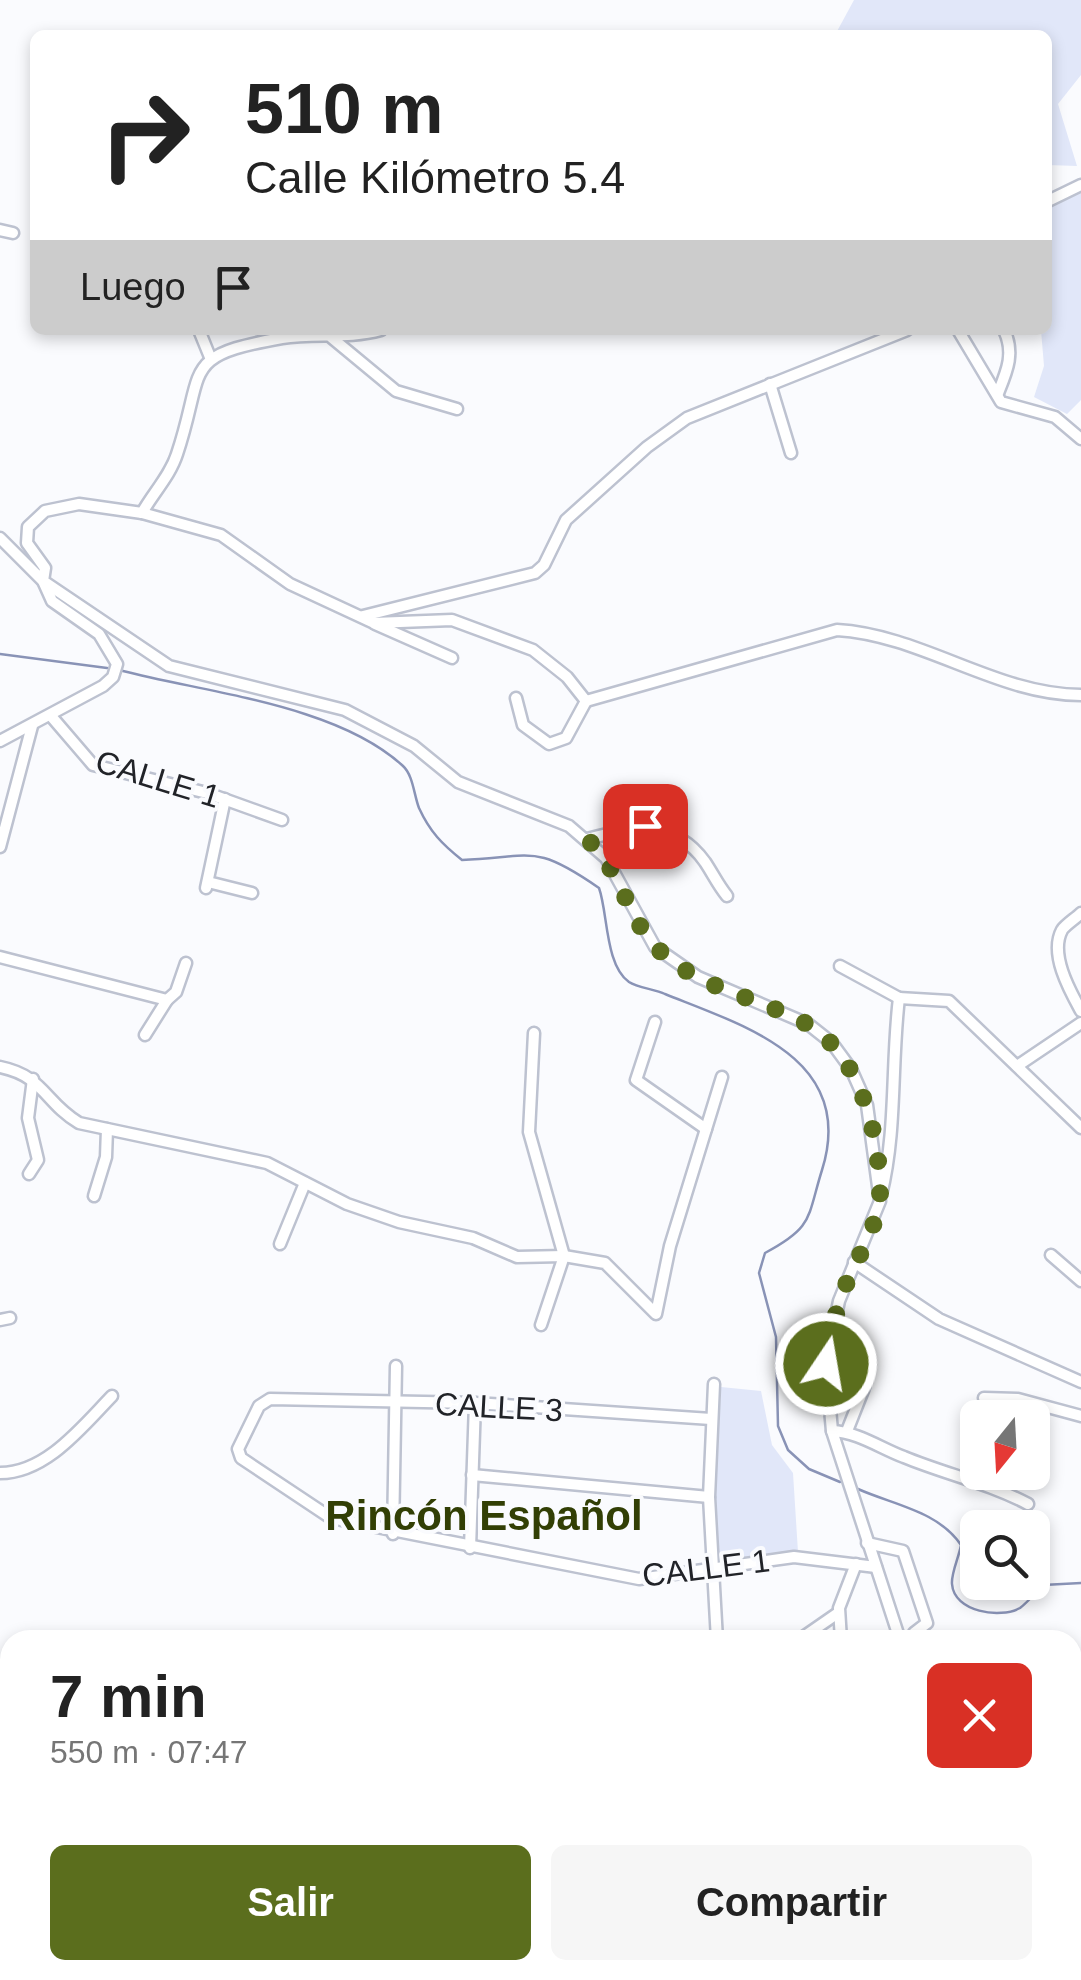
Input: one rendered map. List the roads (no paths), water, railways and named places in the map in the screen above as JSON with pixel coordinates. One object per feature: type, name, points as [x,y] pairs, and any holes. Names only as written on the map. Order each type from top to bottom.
[{"type":"street","points":[[1052,199],[1081,185]]},
{"type":"street","points":[[0,230],[13,233]]},
{"type":"street","points":[[201,335],[210,357]]},
{"type":"street","points":[[142,513],[174,464],[197,378],[210,357],[303,335]]},
{"type":"street","points":[[321,335],[331,338],[396,391],[457,409]]},
{"type":"street","points":[[331,338],[350,335]]},
{"type":"street","points":[[364,616],[535,573],[544,565],[566,520],[647,446],[686,418],[893,335]]},
{"type":"street","points":[[961,335],[1002,402],[1055,417],[1081,439]]},
{"type":"street","points":[[998,392],[1010,366],[1006,335]]},
{"type":"street","points":[[770,384],[791,453]]},
{"type":"street","points":[[0,741],[52,716],[113,677],[116,664],[99,634],[52,601],[44,580],[45,568],[27,542],[28,527],[45,511],[79,504],[142,513],[222,535],[290,584],[452,658]]},
{"type":"street","points":[[0,538],[44,580],[109,630],[170,666],[345,710],[414,746],[458,782],[568,826],[587,839],[606,858],[655,946],[698,977],[808,1024],[832,1043],[851,1069],[867,1105],[880,1201]]},
{"type":"street","points":[[374,623],[430,618],[482,628],[534,650],[567,678],[586,701]]},
{"type":"street","points":[[516,698],[524,724],[549,744],[566,738],[586,701],[837,630],[862,632],[902,644],[1047,695],[1081,696]]},
{"type":"street","name":"CALLE 1","points":[[52,716],[93,765],[225,799],[282,820]]},
{"type":"street","points":[[0,847],[32,726]]},
{"type":"street","points":[[225,799],[207,885],[252,893]]},
{"type":"street","points":[[587,839],[645,826],[668,831],[705,862],[727,896]]},
{"type":"street","points":[[1081,914],[1062,930],[1058,951],[1067,986],[1081,1011]]},
{"type":"street","points":[[0,957],[167,1000]]},
{"type":"street","points":[[145,1035],[176,992],[186,963]]},
{"type":"street","points":[[840,966],[900,998],[949,1001],[1081,1128]]},
{"type":"street","points":[[897,1630],[832,1431],[826,1364],[839,1302],[880,1201],[890,1157],[892,1058],[900,998]]},
{"type":"street","points":[[654,1022],[636,1080],[706,1129]]},
{"type":"street","points":[[1017,1066],[1081,1024]]},
{"type":"street","points":[[534,1033],[529,1132],[564,1256],[541,1326]]},
{"type":"street","points":[[0,1067],[27,1072],[66,1115],[107,1129],[267,1164],[399,1222],[473,1238],[517,1257],[564,1256],[605,1263],[656,1314],[670,1246],[722,1077]]},
{"type":"street","points":[[29,1174],[38,1160],[28,1118],[33,1080]]},
{"type":"street","points":[[94,1196],[106,1157],[107,1129]]},
{"type":"street","points":[[280,1244],[305,1183]]},
{"type":"street","points":[[1051,1255],[1081,1281]]},
{"type":"street","points":[[854,1262],[939,1320],[1081,1382]]},
{"type":"street","points":[[393,1534],[396,1366]]},
{"type":"street","points":[[714,1384],[709,1496],[716,1630]]},
{"type":"street","points":[[848,1431],[864,1388]]},
{"type":"street","points":[[0,1473],[26,1468],[59,1450],[112,1396]]},
{"type":"street","points":[[984,1398],[1018,1400],[1081,1416]]},
{"type":"street","name":"CALLE 3","points":[[257,1469],[242,1458],[238,1449],[258,1406],[270,1399],[475,1403],[711,1419]]},
{"type":"street","points":[[470,1548],[475,1403]]},
{"type":"street","points":[[832,1431],[848,1431],[1028,1504]]},
{"type":"street","name":"CALLE 1","points":[[257,1469],[332,1518],[393,1534],[639,1579],[794,1557],[876,1567]]},
{"type":"street","points":[[472,1475],[709,1496]]},
{"type":"street","points":[[867,1542],[903,1551],[927,1623],[918,1630]]},
{"type":"street","points":[[840,1630],[838,1613],[856,1564]]},
{"type":"street","points":[[813,1630],[838,1613]]},
{"type":"waterway","points":[[0,654],[107,668]]},
{"type":"waterway","points":[[123,671],[308,715],[376,745],[406,770],[428,824],[462,860],[533,856],[577,874],[599,888],[615,964],[629,982],[759,1034],[787,1052],[809,1074],[823,1100],[829,1132],[822,1170],[806,1220],[792,1236],[765,1253],[759,1273],[776,1337],[778,1426],[788,1450],[809,1469],[840,1482]]},
{"type":"waterway","points":[[858,1489],[914,1510],[951,1533],[961,1545],[952,1584],[955,1594],[969,1607],[990,1613],[1011,1611],[1023,1606],[1043,1585],[1081,1583]]},
{"type":"district","name":"Rincón Español","points":[[484,1515]]}]
